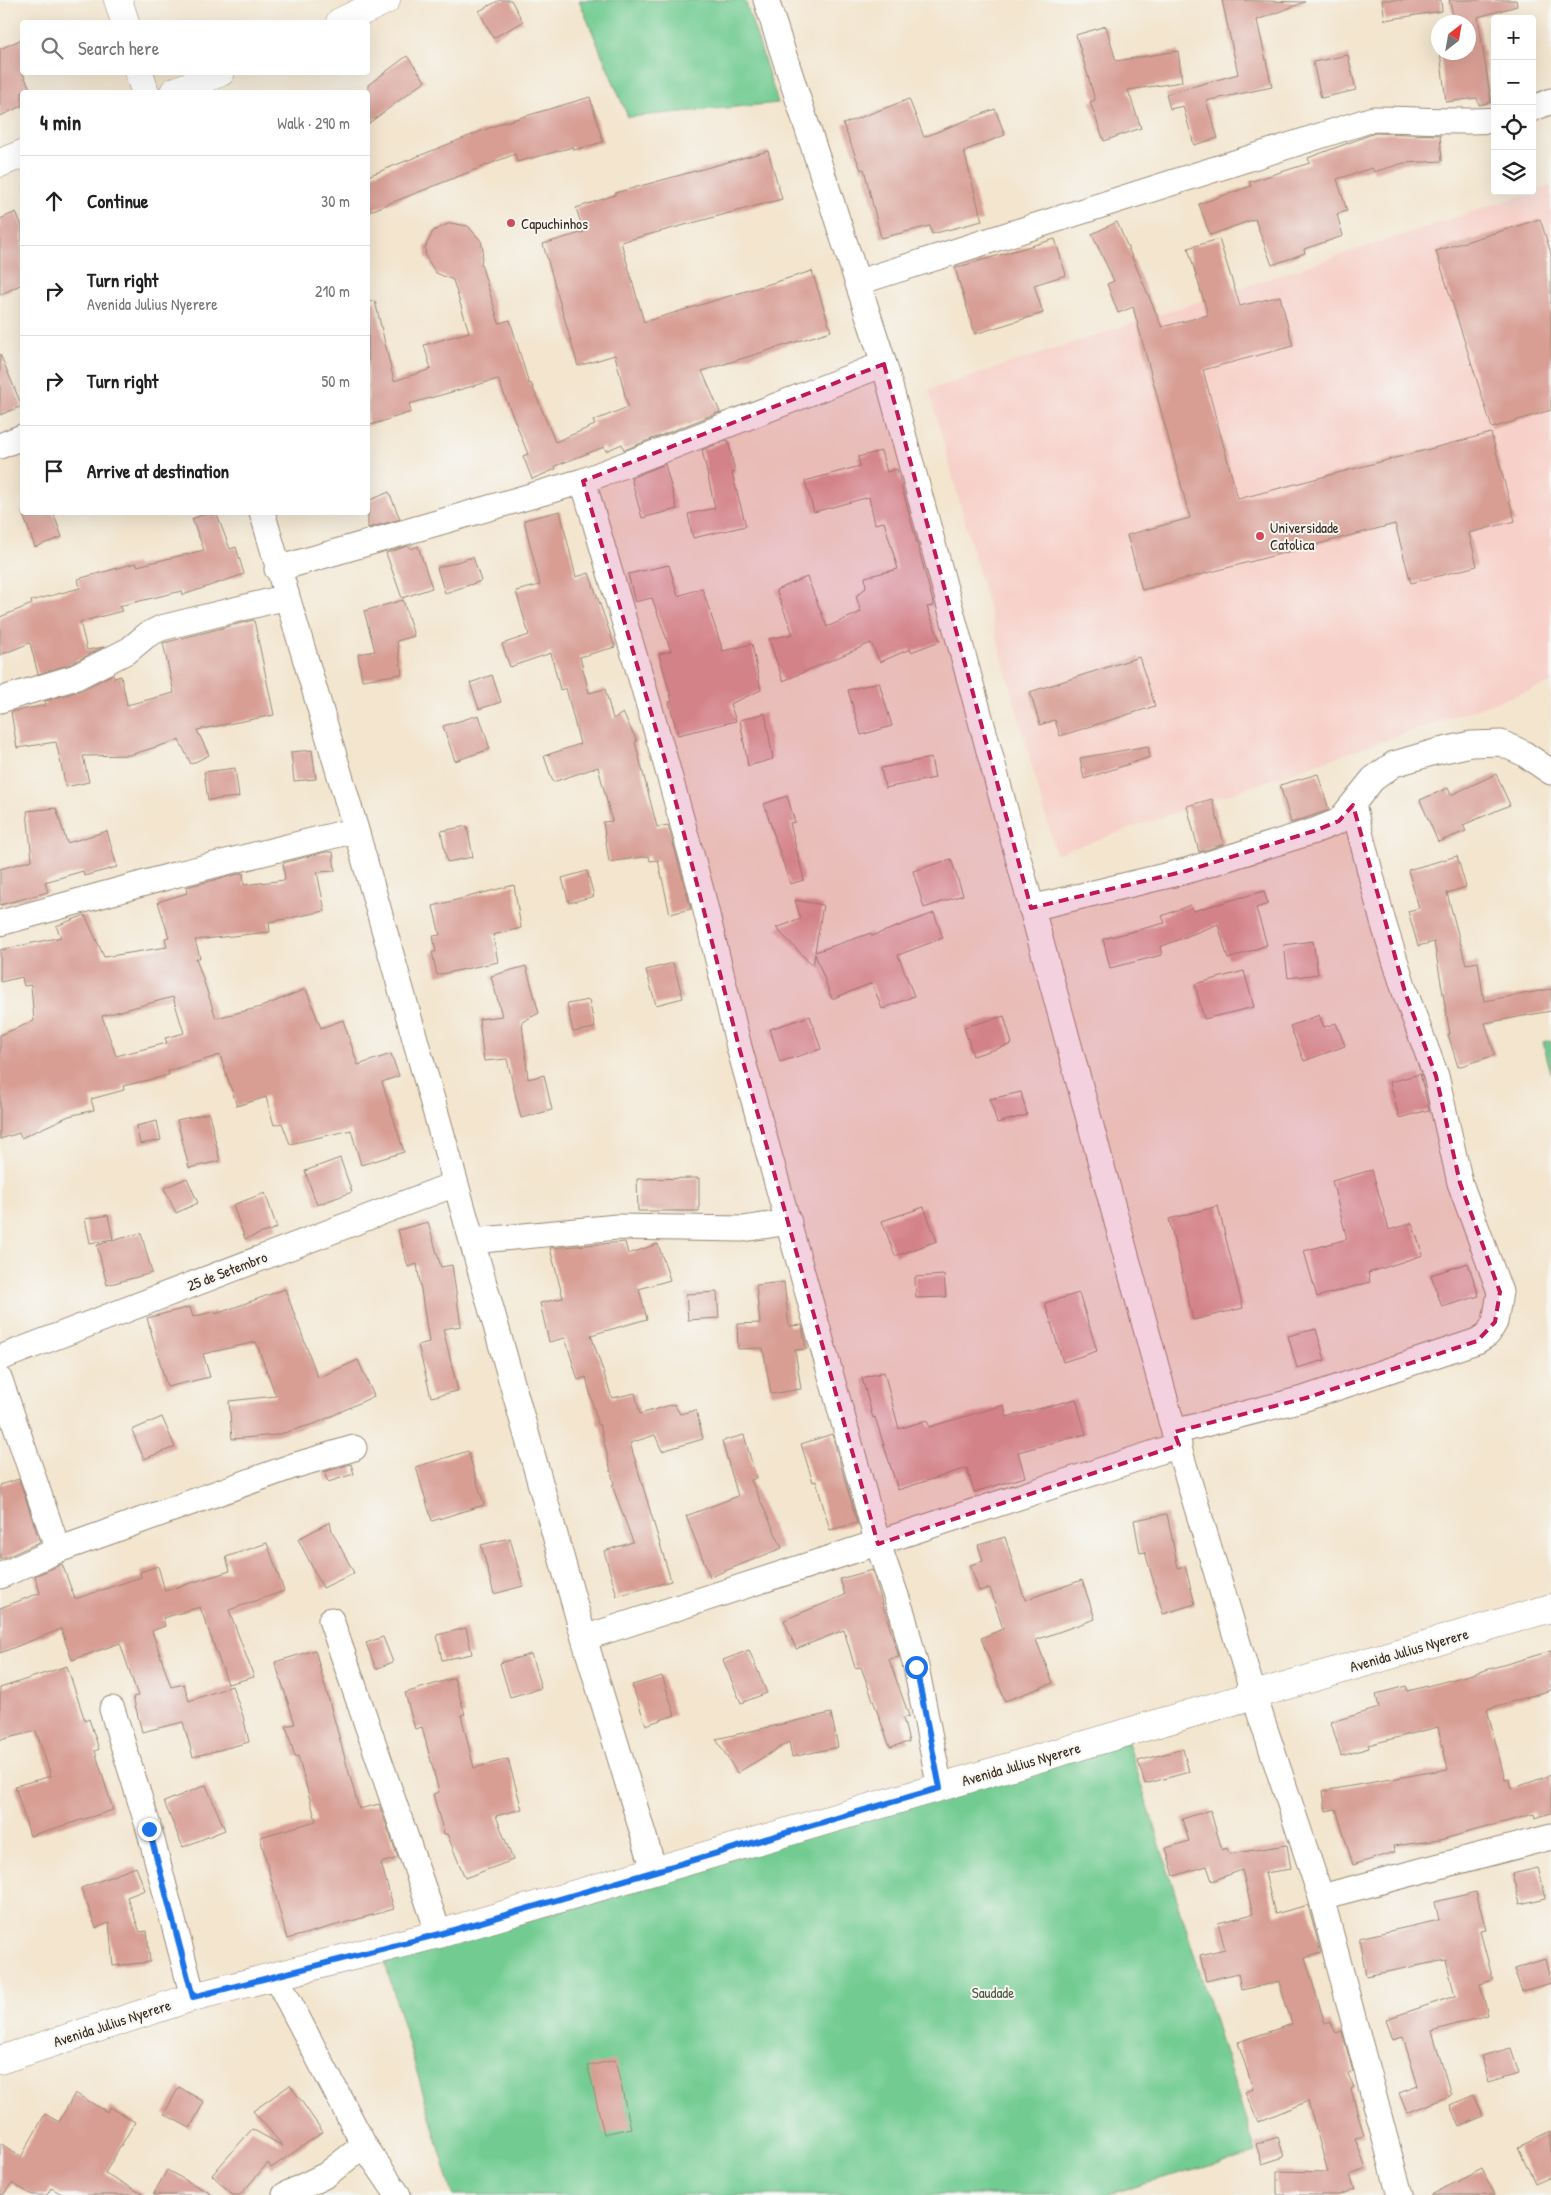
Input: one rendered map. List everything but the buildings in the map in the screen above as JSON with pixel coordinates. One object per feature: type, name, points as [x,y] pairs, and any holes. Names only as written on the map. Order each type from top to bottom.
[{"type":"street","points":[[118,0],[124,20]]},
{"type":"street","points":[[347,13],[386,0]]},
{"type":"street","points":[[766,0],[801,114],[859,282],[884,364],[1177,1439],[1254,1696],[1321,1897],[1400,2195]]},
{"type":"street","points":[[141,75],[144,90]]},
{"type":"street","points":[[179,90],[215,75]]},
{"type":"street","points":[[1536,107],[1551,101]]},
{"type":"street","points":[[859,282],[1372,119],[1415,118],[1460,122],[1491,120]]},
{"type":"street","points":[[0,163],[20,155]]},
{"type":"street","points":[[277,569],[584,481],[884,364]]},
{"type":"street","points":[[0,446],[20,438]]},
{"type":"street","points":[[584,481],[668,769],[701,890],[739,1047],[878,1544],[903,1616],[916,1667],[940,1788]]},
{"type":"street","points":[[263,515],[277,569],[287,596],[356,830],[584,1638],[654,1870]]},
{"type":"street","points":[[0,700],[76,677],[129,650],[147,635],[162,628],[287,596]]},
{"type":"street","points":[[1031,908],[1186,871],[1314,832],[1339,821],[1373,779],[1394,764],[1435,752],[1471,744],[1501,743],[1523,753],[1551,772]]},
{"type":"street","points":[[584,1638],[878,1544],[1177,1439],[1477,1341],[1488,1334],[1495,1322],[1500,1292],[1460,1183],[1436,1076],[1399,974],[1353,806]]},
{"type":"street","points":[[0,923],[178,874],[356,830]]},
{"type":"street","name":"25 de Setembro","points":[[0,1358],[455,1184]]},
{"type":"street","points":[[472,1241],[617,1227],[743,1229],[789,1222]]},
{"type":"street","points":[[0,1380],[58,1550]]},
{"type":"street","points":[[0,1576],[58,1550],[293,1466],[354,1448]]},
{"type":"street","name":"Avenida Julius Nyerere","points":[[0,2060],[193,1997],[440,1934],[1551,1608]]},
{"type":"street","points":[[331,1620],[440,1934]]},
{"type":"street","points":[[112,1709],[149,1829],[193,1997]]},
{"type":"street","points":[[1321,1897],[1551,1837]]},
{"type":"street","points":[[275,1975],[364,2145],[398,2195]]},
{"type":"street","points":[[285,2195],[326,2175],[364,2145]]},
{"type":"highlighted area","points":[[884,364],[1031,908],[1186,871],[1314,831],[1339,821],[1353,805],[1405,992],[1436,1076],[1460,1183],[1500,1292],[1495,1322],[1477,1341],[1306,1398],[1174,1432],[1179,1445],[878,1544],[739,1047],[665,760],[583,481]]},
{"type":"shaded area","name":"Universidade Catolica","points":[[1551,186],[1551,683],[1056,854],[929,390],[1524,195],[1536,195],[1536,191]]},
{"type":"green space","points":[[579,0],[745,0],[778,103],[628,117]]},
{"type":"green space","points":[[1551,1040],[1551,1073],[1543,1042]]},
{"type":"green space","name":"Saudade","points":[[1127,1739],[1256,2153],[1105,2195],[453,2195],[385,1963]]},
{"type":"place","name":"Capuchinhos","points":[[511,223]]},
{"type":"place","name":"Universidade Catolica","points":[[1260,536]]},
{"type":"route","points":[[149,1829],[193,1997],[440,1934],[940,1788],[916,1667]]}]
